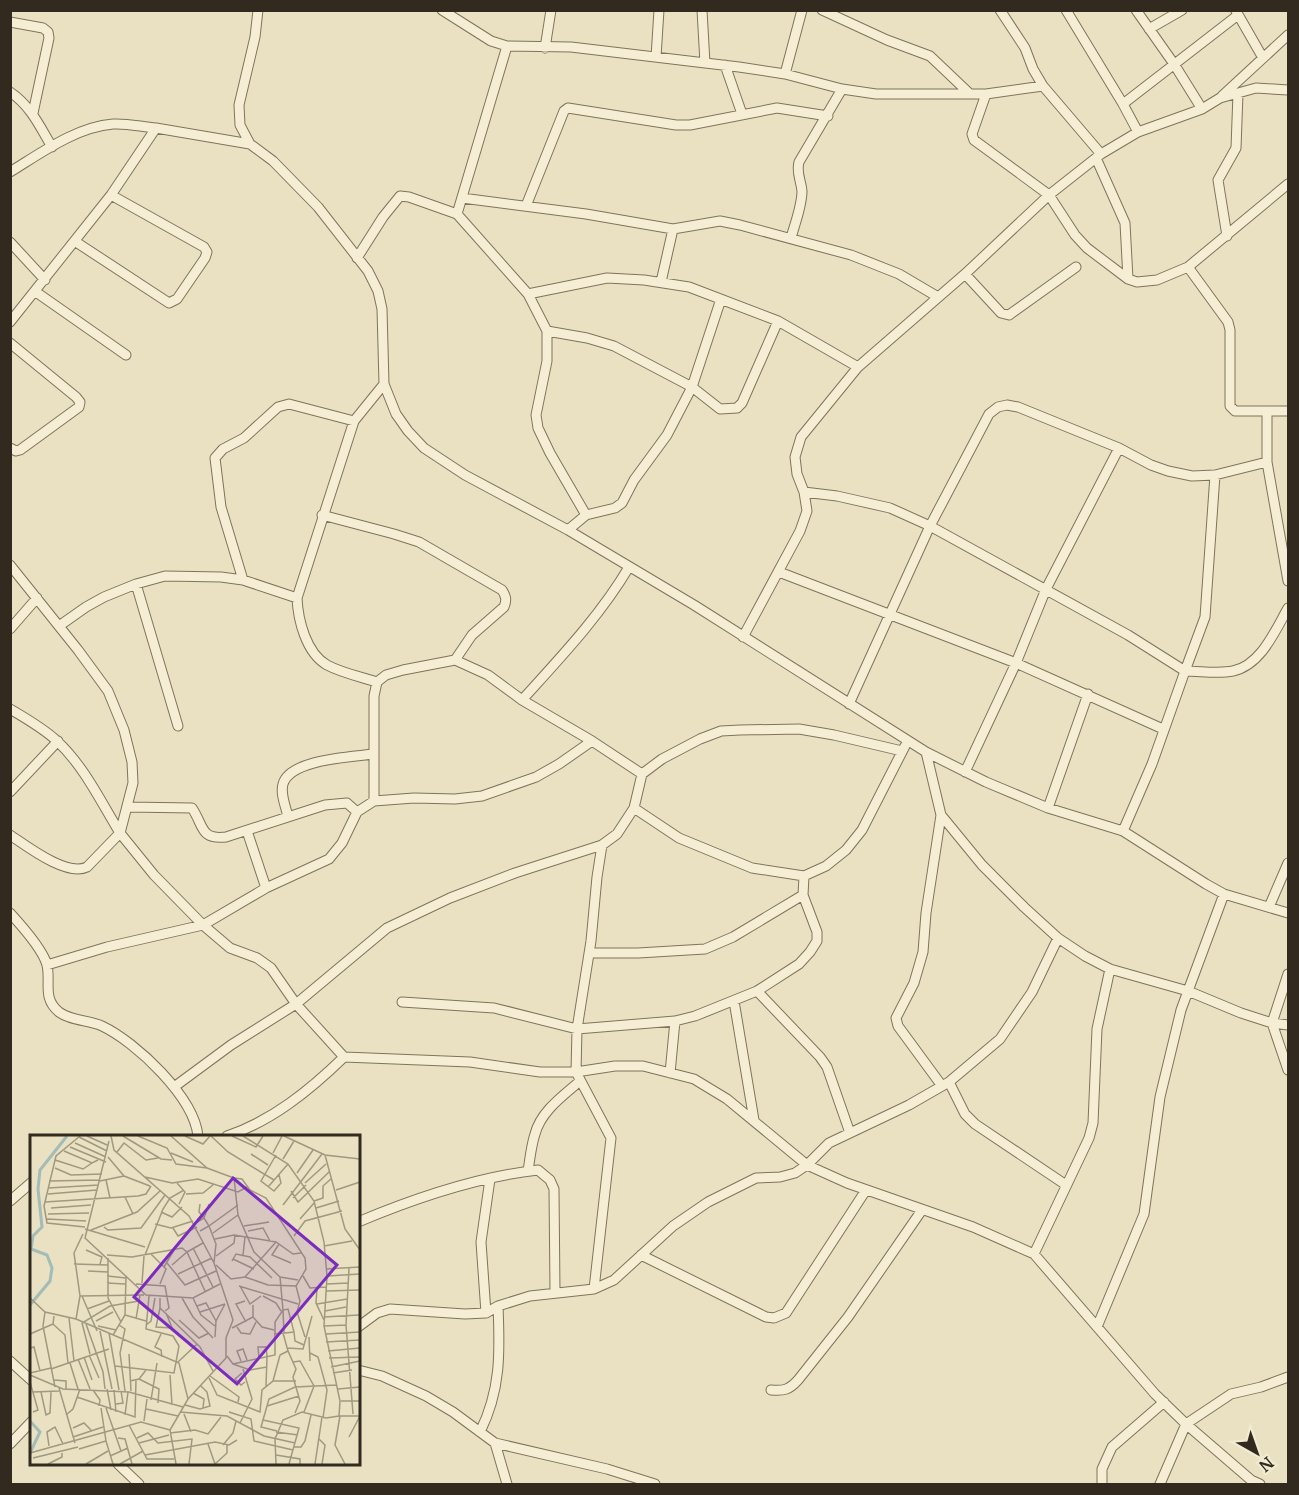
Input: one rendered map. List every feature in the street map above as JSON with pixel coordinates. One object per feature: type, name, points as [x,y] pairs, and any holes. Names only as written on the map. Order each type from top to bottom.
[{"type":"street","points":[[249,144],[240,125],[239,105],[255,37],[258,10]]},
{"type":"street","points":[[442,10],[491,41],[507,46],[571,47],[725,65],[785,74],[842,89],[876,94],[986,94],[1043,86]]},
{"type":"street","points":[[545,48],[551,10]]},
{"type":"street","points":[[656,57],[659,10]]},
{"type":"street","points":[[702,10],[705,63]]},
{"type":"street","points":[[785,74],[802,10]]},
{"type":"street","points":[[1000,10],[1025,48],[1043,86],[1098,156],[1125,223],[1128,279]]},
{"type":"street","points":[[1066,10],[1124,104],[1138,132]]},
{"type":"street","points":[[1136,10],[1202,109]]},
{"type":"street","points":[[1149,29],[1182,10]]},
{"type":"street","points":[[827,11],[887,40],[930,56],[970,94]]},
{"type":"street","points":[[1124,104],[1237,13],[1263,58]]},
{"type":"street","points":[[10,22],[43,28],[48,32],[49,38],[33,113]]},
{"type":"street","points":[[743,637],[800,531],[807,511],[795,457],[801,437],[858,367],[965,274],[1049,195],[1098,156],[1138,132],[1202,109],[1220,98],[1288,35]]},
{"type":"street","points":[[457,214],[507,46]]},
{"type":"street","points":[[725,65],[742,114]]},
{"type":"street","points":[[1220,98],[1256,88],[1288,90]]},
{"type":"street","points":[[791,238],[802,189],[797,169],[799,162],[842,89]]},
{"type":"street","points":[[10,92],[33,113],[52,147]]},
{"type":"street","points":[[1227,236],[1218,180],[1236,148],[1238,93]]},
{"type":"street","points":[[986,94],[972,134],[974,140],[1049,195],[1074,236],[1086,248],[1128,279],[1137,282],[1157,280],[1188,267],[1288,184]]},
{"type":"street","points":[[526,206],[564,111],[568,108],[676,125],[690,125],[777,108],[828,116]]},
{"type":"street","points":[[10,172],[52,147],[92,128],[114,124],[156,128],[249,144],[273,161],[318,207],[368,271],[378,291],[382,309],[384,384],[396,414],[424,448],[465,475],[568,530],[694,605],[926,752],[965,772],[1048,808],[1123,831],[1206,885],[1224,894],[1288,913]]},
{"type":"street","points":[[10,322],[76,242],[156,128]]},
{"type":"street","points":[[76,242],[169,303],[177,299],[206,258],[207,252],[204,248],[111,195]]},
{"type":"street","points":[[357,258],[383,216],[400,196],[410,197],[457,214],[528,294],[547,331],[546,369],[536,415],[538,428],[586,515]]},
{"type":"street","points":[[462,198],[586,214],[673,229],[720,221],[851,255],[899,274],[938,297]]},
{"type":"street","points":[[661,282],[673,229]]},
{"type":"street","points":[[10,242],[45,280]]},
{"type":"street","points":[[965,274],[1001,313],[1009,315],[1076,267]]},
{"type":"street","points":[[1188,267],[1228,322],[1230,330],[1230,406],[1232,409],[1288,411]]},
{"type":"street","points":[[528,294],[607,278],[661,282],[689,287],[778,321],[858,367]]},
{"type":"street","points":[[36,292],[126,355]]},
{"type":"street","points":[[568,530],[586,515],[615,508],[622,502],[634,480],[667,435],[692,387],[721,299]]},
{"type":"street","points":[[547,331],[587,338],[614,346],[692,387],[720,409],[736,408],[742,403],[778,321]]},
{"type":"street","points":[[10,342],[80,402],[79,407],[20,450],[10,448]]},
{"type":"street","points":[[377,682],[328,666],[320,660],[311,648],[303,630],[297,598],[354,421],[384,384]]},
{"type":"street","points":[[243,580],[221,507],[215,467],[215,458],[218,453],[244,438],[278,407],[289,404],[354,421]]},
{"type":"street","points":[[849,704],[930,526],[989,414],[998,407],[1007,405],[1018,407],[1119,448],[1168,471],[1192,476],[1215,475],[1267,462]]},
{"type":"street","points":[[1267,412],[1267,462],[1288,581]]},
{"type":"street","points":[[965,772],[1016,663],[1046,589],[1119,448]]},
{"type":"street","points":[[1123,831],[1152,764],[1205,617],[1215,475]]},
{"type":"street","points":[[804,492],[837,496],[890,508],[930,526],[1128,635],[1185,671],[1231,671],[1252,662],[1262,651],[1288,608]]},
{"type":"street","points":[[322,515],[418,542],[502,590],[506,602],[504,607],[472,635],[455,660]]},
{"type":"street","points":[[10,565],[108,691],[124,730],[132,762],[133,783],[120,833],[87,867],[81,870],[71,869],[50,859],[10,835]]},
{"type":"street","points":[[522,700],[572,645],[619,584],[629,567]]},
{"type":"street","points":[[778,572],[1016,663],[1163,729]]},
{"type":"street","points":[[59,626],[86,607],[136,584],[165,576],[183,575],[243,580],[297,598]]},
{"type":"street","points":[[136,584],[178,726]]},
{"type":"street","points":[[10,629],[37,598]]},
{"type":"street","points":[[374,801],[374,696],[377,682],[386,675],[403,670],[455,660],[488,675],[522,700],[592,741],[642,774]]},
{"type":"street","points":[[1048,808],[1088,694]]},
{"type":"street","points":[[10,709],[34,722],[58,741],[78,765],[120,833],[154,875],[203,925],[230,948],[257,958],[271,968],[296,1004],[344,1058]]},
{"type":"street","points":[[174,1087],[231,1046],[296,1004],[387,928],[472,890],[603,845],[617,834],[634,808],[642,774],[662,759],[700,739],[721,731],[740,729],[799,729],[902,751]]},
{"type":"street","points":[[10,792],[58,741]]},
{"type":"street","points":[[47,965],[130,941],[203,925],[266,888],[329,859],[342,843],[357,812],[374,801],[482,796],[536,777],[592,741]]},
{"type":"street","points":[[634,808],[679,838],[752,868],[804,876],[826,866],[846,850],[862,830],[907,741]]},
{"type":"street","points":[[926,752],[941,814],[926,913],[923,952],[914,983],[898,1011],[896,1018],[898,1026],[975,1124],[1066,1185]]},
{"type":"street","points":[[288,817],[282,790],[283,783],[296,771],[321,760],[373,754]]},
{"type":"street","points":[[128,807],[192,808],[204,833],[214,838],[247,831],[325,805],[343,802],[357,812]]},
{"type":"street","points":[[941,814],[982,865],[1058,938],[1085,956],[1110,969],[1188,991],[1272,1023],[1288,1025]]},
{"type":"street","points":[[247,831],[266,888]]},
{"type":"street","points":[[594,1289],[611,1138],[578,1076],[577,1029],[603,845]]},
{"type":"street","points":[[1269,907],[1288,863]]},
{"type":"street","points":[[402,1002],[494,1008],[577,1029],[675,1021],[695,1016],[757,991],[799,964],[817,941],[817,932],[803,895],[804,876]]},
{"type":"street","points":[[1097,1327],[1144,1214],[1160,1097],[1181,1011],[1224,894]]},
{"type":"street","points":[[589,953],[705,949],[733,937],[803,895]]},
{"type":"street","points":[[10,913],[31,937],[47,965],[47,988],[50,1002],[60,1013],[96,1023],[120,1035],[174,1087],[187,1105],[198,1135]]},
{"type":"street","points":[[360,1326],[377,1313],[390,1309],[465,1314],[486,1313],[498,1306],[530,1296],[594,1289],[614,1280],[673,1226],[708,1202],[746,1181],[795,1173],[807,1165],[829,1143],[909,1105],[945,1084],[1000,1038],[1014,1020],[1032,992],[1058,938]]},
{"type":"street","points":[[1034,1254],[1089,1138],[1093,1123],[1097,1029],[1110,969]]},
{"type":"street","points":[[1288,974],[1272,1023],[1288,1070]]},
{"type":"street","points":[[757,991],[827,1067],[850,1133]]},
{"type":"street","points":[[734,1000],[754,1120]]},
{"type":"street","points":[[670,1073],[675,1021]]},
{"type":"street","points":[[231,1135],[289,1103],[312,1087],[344,1058],[470,1062],[578,1076],[624,1066],[643,1066],[694,1079],[754,1120],[807,1165],[866,1190],[973,1227],[1034,1254],[1164,1402],[1186,1424],[1260,1485]]},
{"type":"street","points":[[528,1172],[535,1134],[541,1120],[578,1076]]},
{"type":"street","points":[[360,1221],[425,1196],[490,1179],[538,1170],[545,1174],[554,1189],[555,1292]]},
{"type":"street","points":[[486,1313],[481,1242],[490,1179]]},
{"type":"street","points":[[10,1201],[30,1184]]},
{"type":"street","points":[[641,1255],[766,1317],[774,1318],[786,1313],[866,1190]]},
{"type":"street","points":[[771,1390],[784,1391],[791,1388],[798,1380],[848,1317],[922,1210]]},
{"type":"street","points":[[480,1432],[495,1395],[500,1349],[498,1306]]},
{"type":"street","points":[[10,1361],[30,1379]]},
{"type":"street","points":[[360,1370],[382,1376],[426,1396],[453,1412],[495,1443],[607,1469],[655,1485]]},
{"type":"street","points":[[1160,1485],[1186,1424],[1231,1394],[1261,1387],[1288,1377]]},
{"type":"street","points":[[1102,1485],[1102,1469],[1112,1447],[1164,1402]]},
{"type":"street","points":[[10,1444],[30,1423]]},
{"type":"street","points":[[495,1443],[507,1485]]},
{"type":"street","points":[[119,1465],[139,1485]]}]
